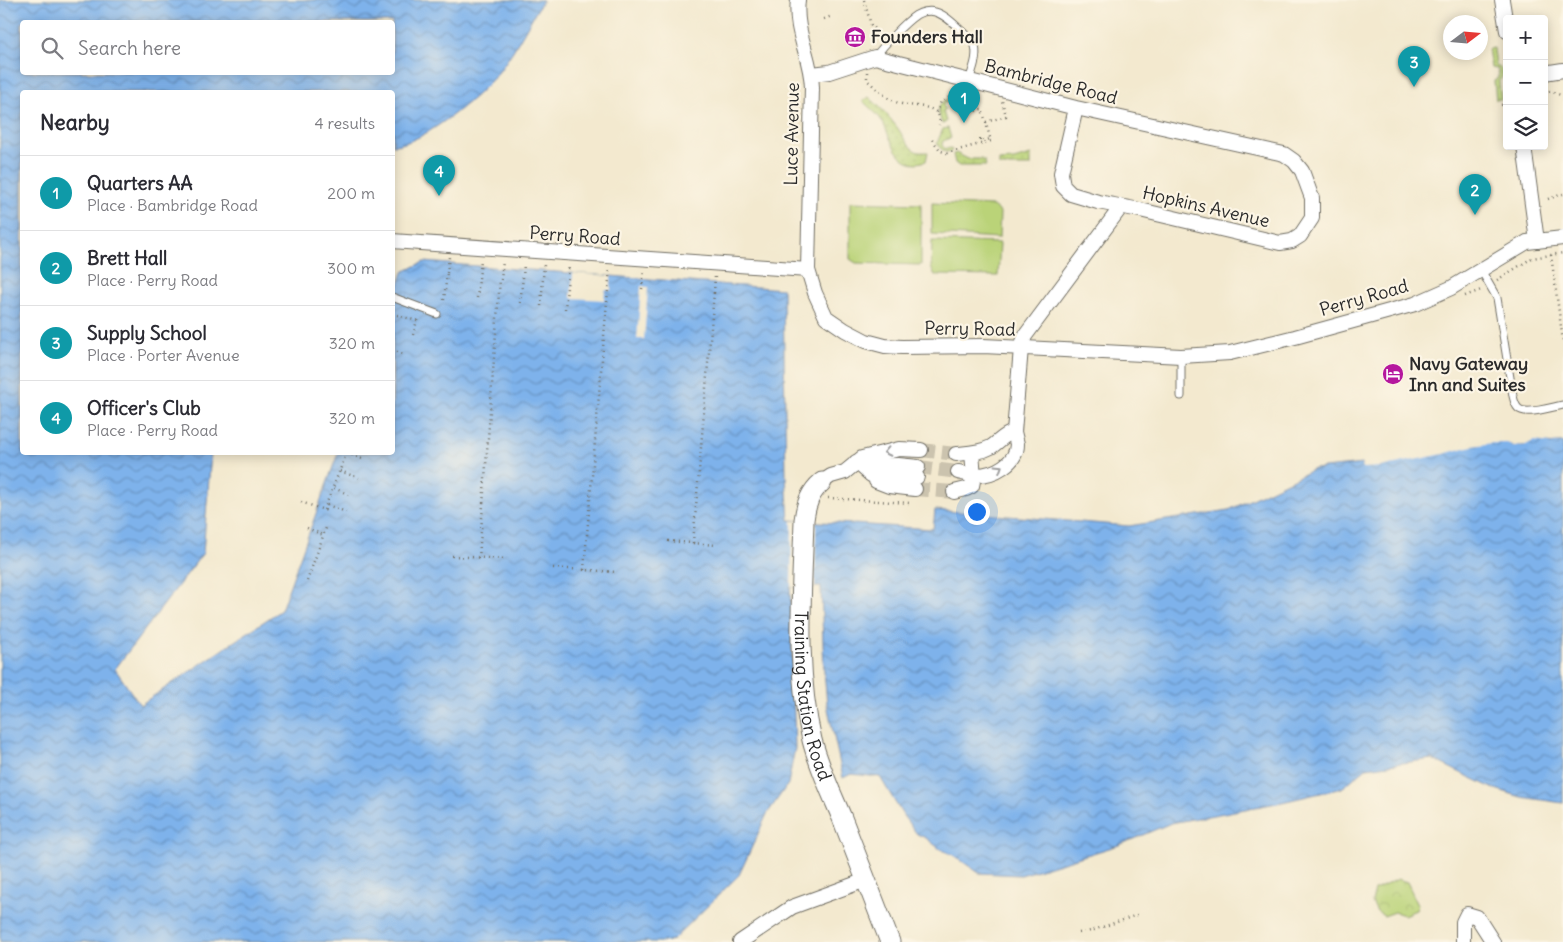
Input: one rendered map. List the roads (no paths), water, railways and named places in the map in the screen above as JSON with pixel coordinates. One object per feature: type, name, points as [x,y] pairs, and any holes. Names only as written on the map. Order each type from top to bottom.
[{"type":"street","name":"Luce Avenue","points":[[798,0],[799,32],[812,74],[808,270]]},
{"type":"street","points":[[1502,0],[1504,15]]},
{"type":"street","points":[[812,74],[872,63]]},
{"type":"street","name":"Bambridge Road","points":[[872,63],[1284,154]]},
{"type":"street","points":[[1548,72],[1563,70]]},
{"type":"street","points":[[1076,108],[1061,173],[1063,186],[1071,194],[1121,207]]},
{"type":"street","points":[[1525,150],[1537,241]]},
{"type":"street","name":"Hopkins Avenue","points":[[1021,348],[1025,336],[1121,207],[1280,243],[1292,241],[1300,236],[1312,218],[1312,198],[1302,171],[1294,161],[1284,154]]},
{"type":"street","name":"Perry Road","points":[[395,241],[808,270],[814,293],[826,317],[866,341],[885,346],[963,346],[1181,356],[1230,353],[1415,304],[1451,288],[1527,242],[1563,238]]},
{"type":"street","points":[[972,453],[974,476],[972,486],[966,489],[956,482],[974,476],[991,473],[1002,468],[1015,453],[1017,444],[1014,432],[1021,348]]},
{"type":"street","points":[[956,454],[981,451],[992,446],[1007,433],[1014,432]]},
{"type":"street","name":"Training Station Road","points":[[890,942],[812,741],[802,670],[801,630],[804,520],[805,508],[811,494],[822,482],[831,476],[863,468],[862,458],[899,449],[915,450],[915,475]]},
{"type":"street","points":[[863,468],[898,465],[915,475]]},
{"type":"street","points":[[863,468],[874,480],[889,486],[915,475]]},
{"type":"street","points":[[740,942],[792,907],[866,880]]},
{"type":"street","points":[[1463,942],[1463,922],[1467,914],[1478,916],[1493,942]]},
{"type":"lane","points":[[872,63],[881,48],[917,14],[926,11],[934,12],[943,16],[974,43],[977,49],[967,83]]},
{"type":"lane","points":[[1481,270],[1497,298],[1516,406],[1521,410],[1529,412],[1563,405]]},
{"type":"lane","points":[[395,298],[436,314]]},
{"type":"lane","points":[[1181,356],[1181,396]]},
{"type":"water","points":[[0,0],[543,0],[508,58],[483,89],[436,127],[405,143],[395,145],[395,90],[20,90],[20,455],[211,455],[203,553],[115,669],[140,705],[281,610],[337,455],[395,455],[395,295],[403,272],[424,262],[783,289],[786,477],[789,520],[933,529],[935,510],[1129,526],[1229,510],[1314,469],[1363,464],[1366,467],[1400,462],[1475,443],[1504,440],[1514,446],[1525,445],[1532,438],[1551,443],[1563,442],[1563,803],[1521,797],[1492,788],[1432,759],[1366,768],[1342,788],[1282,802],[1171,823],[1119,845],[1021,875],[979,873],[917,834],[904,817],[880,777],[851,774],[843,778],[827,704],[821,587],[790,587],[795,748],[788,784],[767,814],[739,875],[673,940],[663,942],[0,942]]},
{"type":"tunnel","points":[[921,450],[956,454]]},
{"type":"tunnel","points":[[918,467],[958,472]]},
{"type":"tunnel","points":[[915,489],[954,492]]},
{"type":"place","name":"Founders Hall","points":[[855,37]]},
{"type":"place","name":"Supply School","points":[[1414,87]]},
{"type":"place","name":"Quarters AA","points":[[964,123]]},
{"type":"place","name":"Officer's Club","points":[[439,196]]},
{"type":"place","name":"Brett Hall","points":[[1475,215]]},
{"type":"place","name":"Navy Gateway Inn and Suites","points":[[1393,374]]}]
